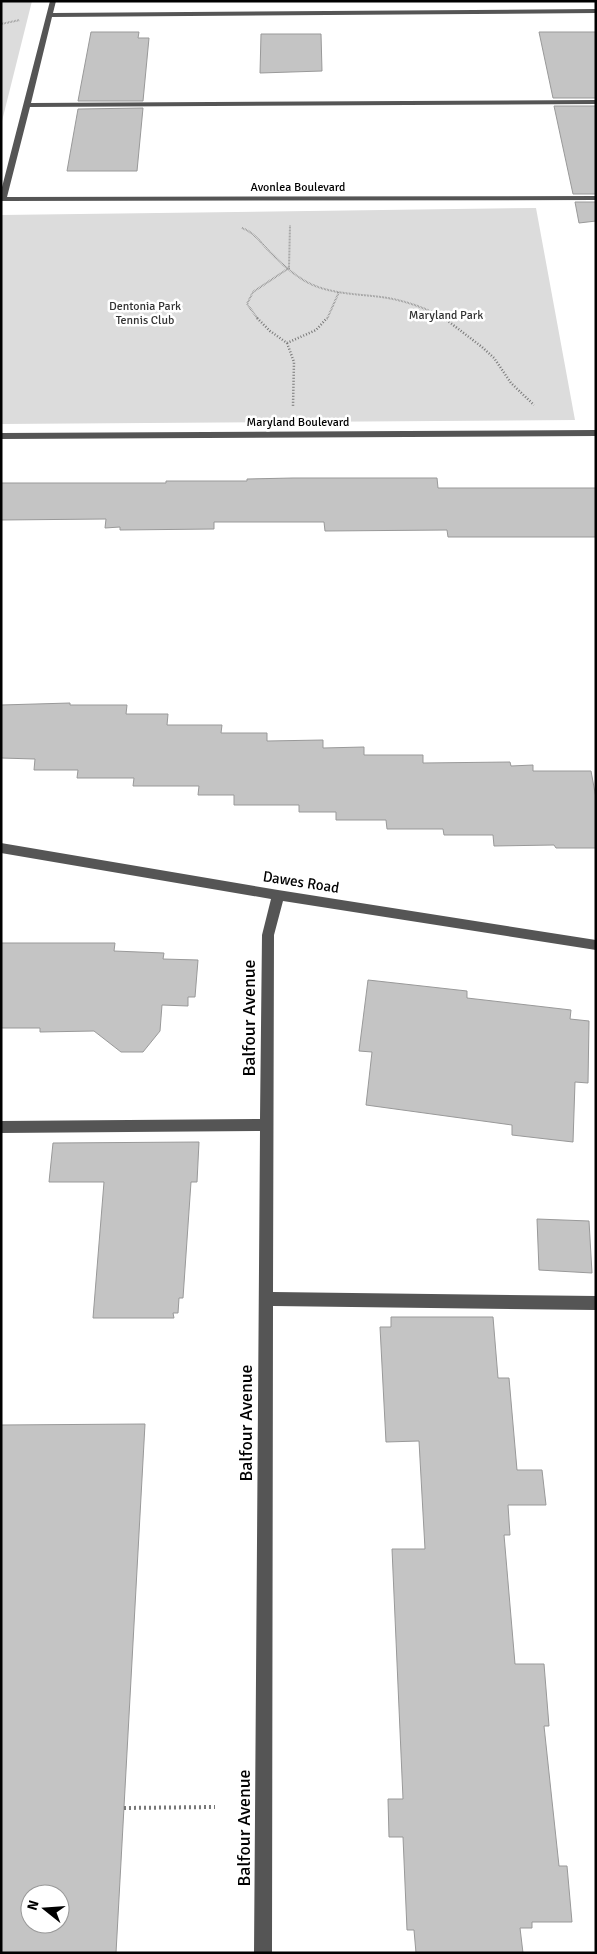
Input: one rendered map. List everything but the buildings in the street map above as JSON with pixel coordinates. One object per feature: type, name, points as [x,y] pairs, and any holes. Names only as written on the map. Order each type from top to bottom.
[{"type":"street","points":[[2,199],[51,15],[53,1]]},
{"type":"street","points":[[51,15],[596,11]]},
{"type":"street","points":[[26,105],[596,102]]},
{"type":"street","name":"Avonlea Boulevard","points":[[2,199],[596,198]]},
{"type":"street","name":"Maryland Boulevard","points":[[1,436],[596,433]]},
{"type":"street","name":"Dawes Road","points":[[1,848],[278,895],[596,945]]},
{"type":"street","name":"Balfour Avenue","points":[[262,1953],[268,935],[278,895]]},
{"type":"street","points":[[1,1127],[267,1125]]},
{"type":"street","points":[[266,1300],[596,1303]]},
{"type":"path","points":[[289,268],[291,198]]},
{"type":"path","points":[[240,227],[248,229],[272,254],[316,286],[339,292],[401,300],[454,323],[493,357],[504,375],[520,393],[550,419],[552,433]]},
{"type":"path","points":[[289,268],[253,292],[247,304],[254,317],[276,336],[287,342],[294,362],[292,434]]},
{"type":"path","points":[[287,342],[318,330],[326,324],[339,292]]},
{"type":"path","points":[[124,1808],[215,1807]]},
{"type":"green space","points":[[1,1],[32,1],[1,125]]},
{"type":"green space","name":"Maryland Park","points":[[536,208],[575,420],[1,424],[1,215]]},
{"type":"park label","name":"Dentonia Park Tennis Club","points":[[145,313]]}]
